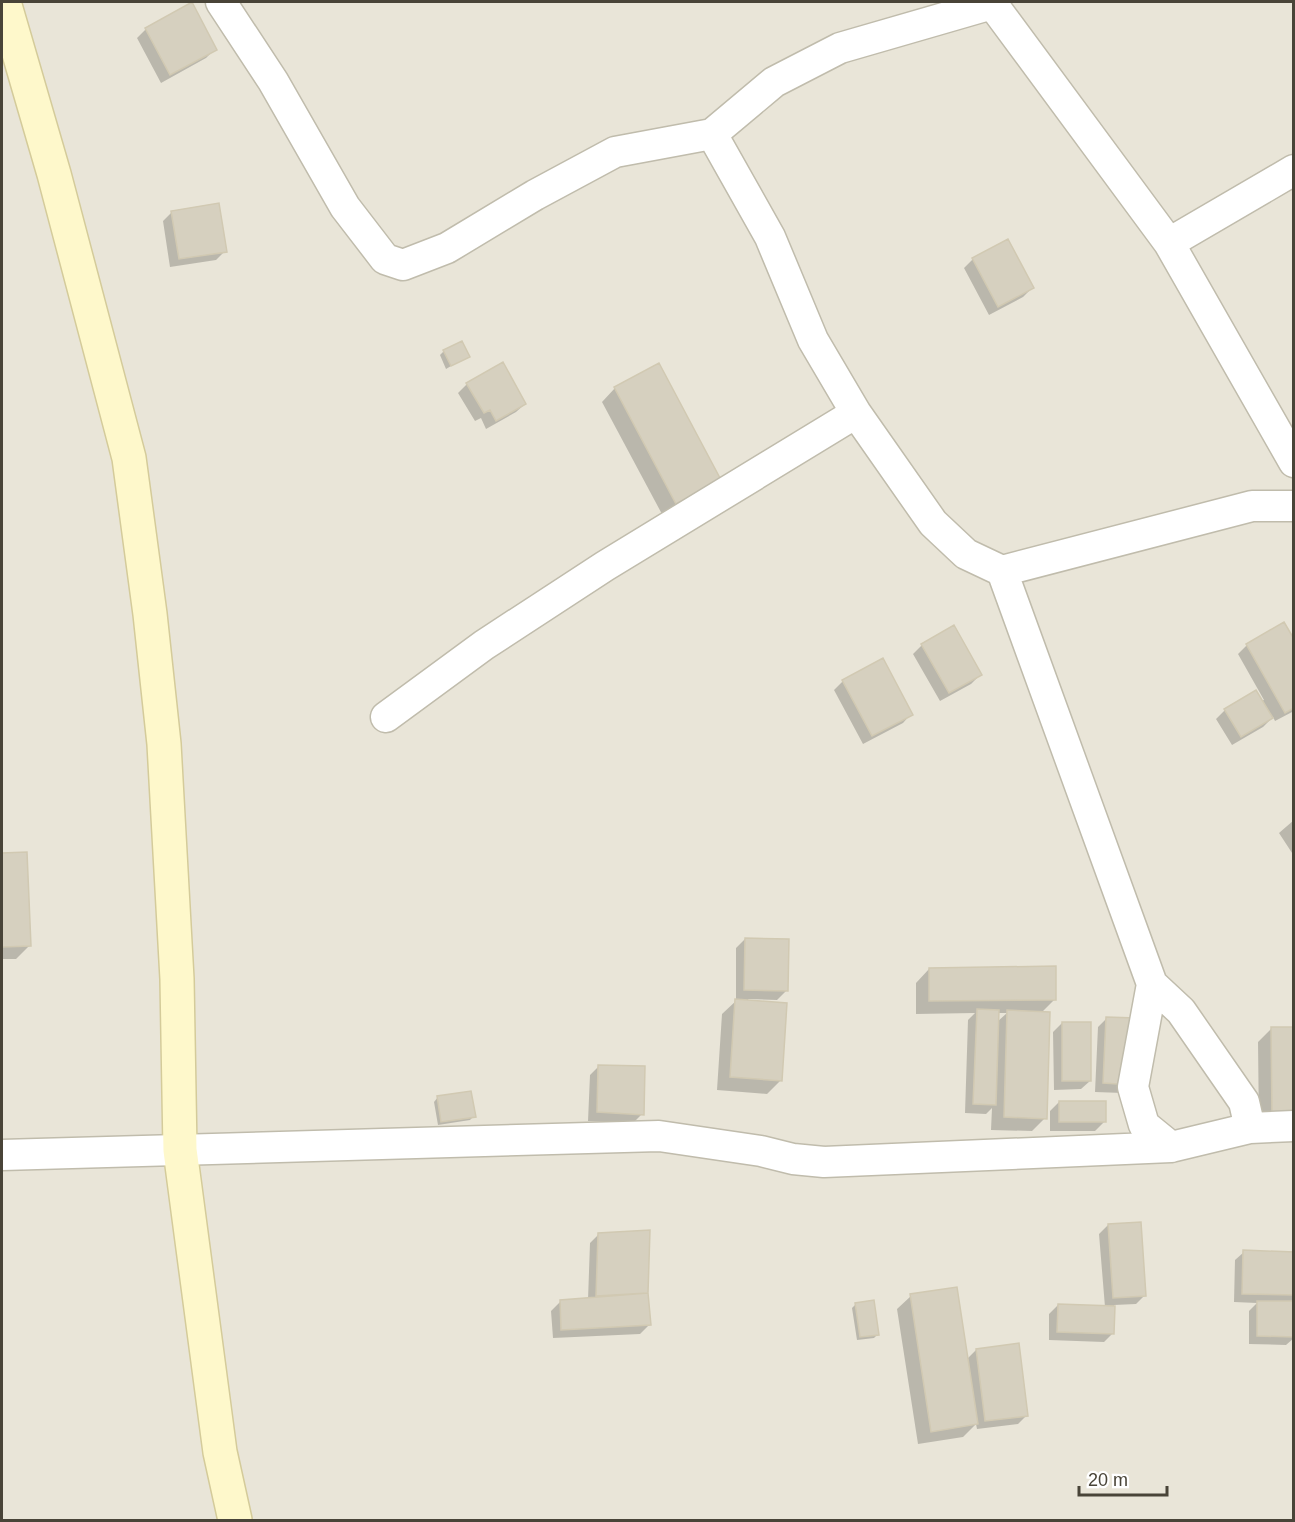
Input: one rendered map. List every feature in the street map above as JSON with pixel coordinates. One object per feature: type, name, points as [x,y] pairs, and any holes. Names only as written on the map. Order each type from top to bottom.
[{"type":"street","points":[[4,2],[54,174],[129,458],[150,614],[164,744],[177,979],[180,1150],[220,1452],[235,1521]]},
{"type":"street","points":[[221,2],[273,81],[345,207],[385,260],[403,265],[447,248],[535,195],[615,152],[712,134],[774,82],[840,48],[991,3],[1169,243],[1293,462]]},
{"type":"street","points":[[712,134],[770,237],[813,340],[856,413],[933,522],[966,554],[1002,572],[1252,506],[1293,506]]},
{"type":"street","points":[[1169,243],[1293,170]]},
{"type":"street","points":[[386,717],[484,645],[605,566],[856,413]]},
{"type":"street","points":[[1002,572],[1152,984],[1181,1011],[1244,1102],[1250,1128]]},
{"type":"street","points":[[1152,984],[1133,1087],[1144,1125],[1171,1147]]},
{"type":"street","points":[[2,1155],[659,1136],[761,1151],[793,1159],[824,1162],[1171,1147],[1250,1128],[1293,1126]]},
{"type":"shaded area","points":[[2,2],[1293,2],[1293,1520],[2,1520]]},
{"type":"building","points":[[192,2],[217,50],[170,75],[145,28]]},
{"type":"building","points":[[219,203],[227,252],[179,259],[171,211]]},
{"type":"building","points":[[1008,239],[1034,288],[998,307],[972,258]]},
{"type":"building","points":[[462,341],[470,357],[451,366],[443,350]]},
{"type":"building","points":[[503,362],[526,404],[496,421],[490,410],[484,413],[466,383]]},
{"type":"building","points":[[659,363],[721,480],[676,504],[614,387]]},
{"type":"building","points":[[1284,622],[1294,639],[1294,708],[1285,713],[1246,644]]},
{"type":"building","points":[[954,625],[982,675],[949,693],[921,644]]},
{"type":"building","points":[[883,658],[913,715],[872,736],[842,680]]},
{"type":"building","points":[[1256,690],[1273,718],[1241,737],[1224,709]]},
{"type":"building","points":[[27,852],[31,946],[2,947],[2,853]]},
{"type":"building","points":[[745,938],[789,939],[788,991],[744,990]]},
{"type":"building","points":[[1056,966],[1056,1000],[929,1001],[929,968]]},
{"type":"building","points":[[735,999],[787,1003],[782,1081],[730,1077]]},
{"type":"building","points":[[977,1009],[999,1010],[996,1105],[973,1104]]},
{"type":"building","points":[[1007,1010],[1050,1012],[1047,1119],[1004,1117]]},
{"type":"building","points":[[1106,1017],[1136,1018],[1133,1085],[1103,1083]]},
{"type":"building","points":[[1062,1022],[1091,1022],[1091,1081],[1062,1081]]},
{"type":"building","points":[[1271,1027],[1294,1027],[1294,1117],[1272,1118]]},
{"type":"building","points":[[598,1065],[645,1066],[644,1115],[597,1112]]},
{"type":"building","points":[[471,1091],[476,1117],[441,1122],[437,1096]]},
{"type":"building","points":[[1059,1101],[1106,1101],[1106,1122],[1059,1122]]},
{"type":"building","points":[[1141,1222],[1146,1296],[1113,1298],[1108,1224]]},
{"type":"building","points":[[650,1230],[648,1293],[596,1296],[598,1233]]},
{"type":"building","points":[[1243,1250],[1294,1252],[1294,1295],[1242,1294]]},
{"type":"building","points":[[957,1287],[978,1424],[931,1432],[910,1294]]},
{"type":"building","points":[[648,1293],[651,1325],[561,1330],[560,1300]]},
{"type":"building","points":[[874,1300],[879,1335],[860,1337],[855,1303]]},
{"type":"building","points":[[1257,1301],[1294,1301],[1294,1337],[1257,1336]]},
{"type":"building","points":[[1058,1304],[1115,1306],[1114,1334],[1057,1332]]},
{"type":"building","points":[[1019,1343],[1028,1416],[985,1421],[976,1349]]}]
